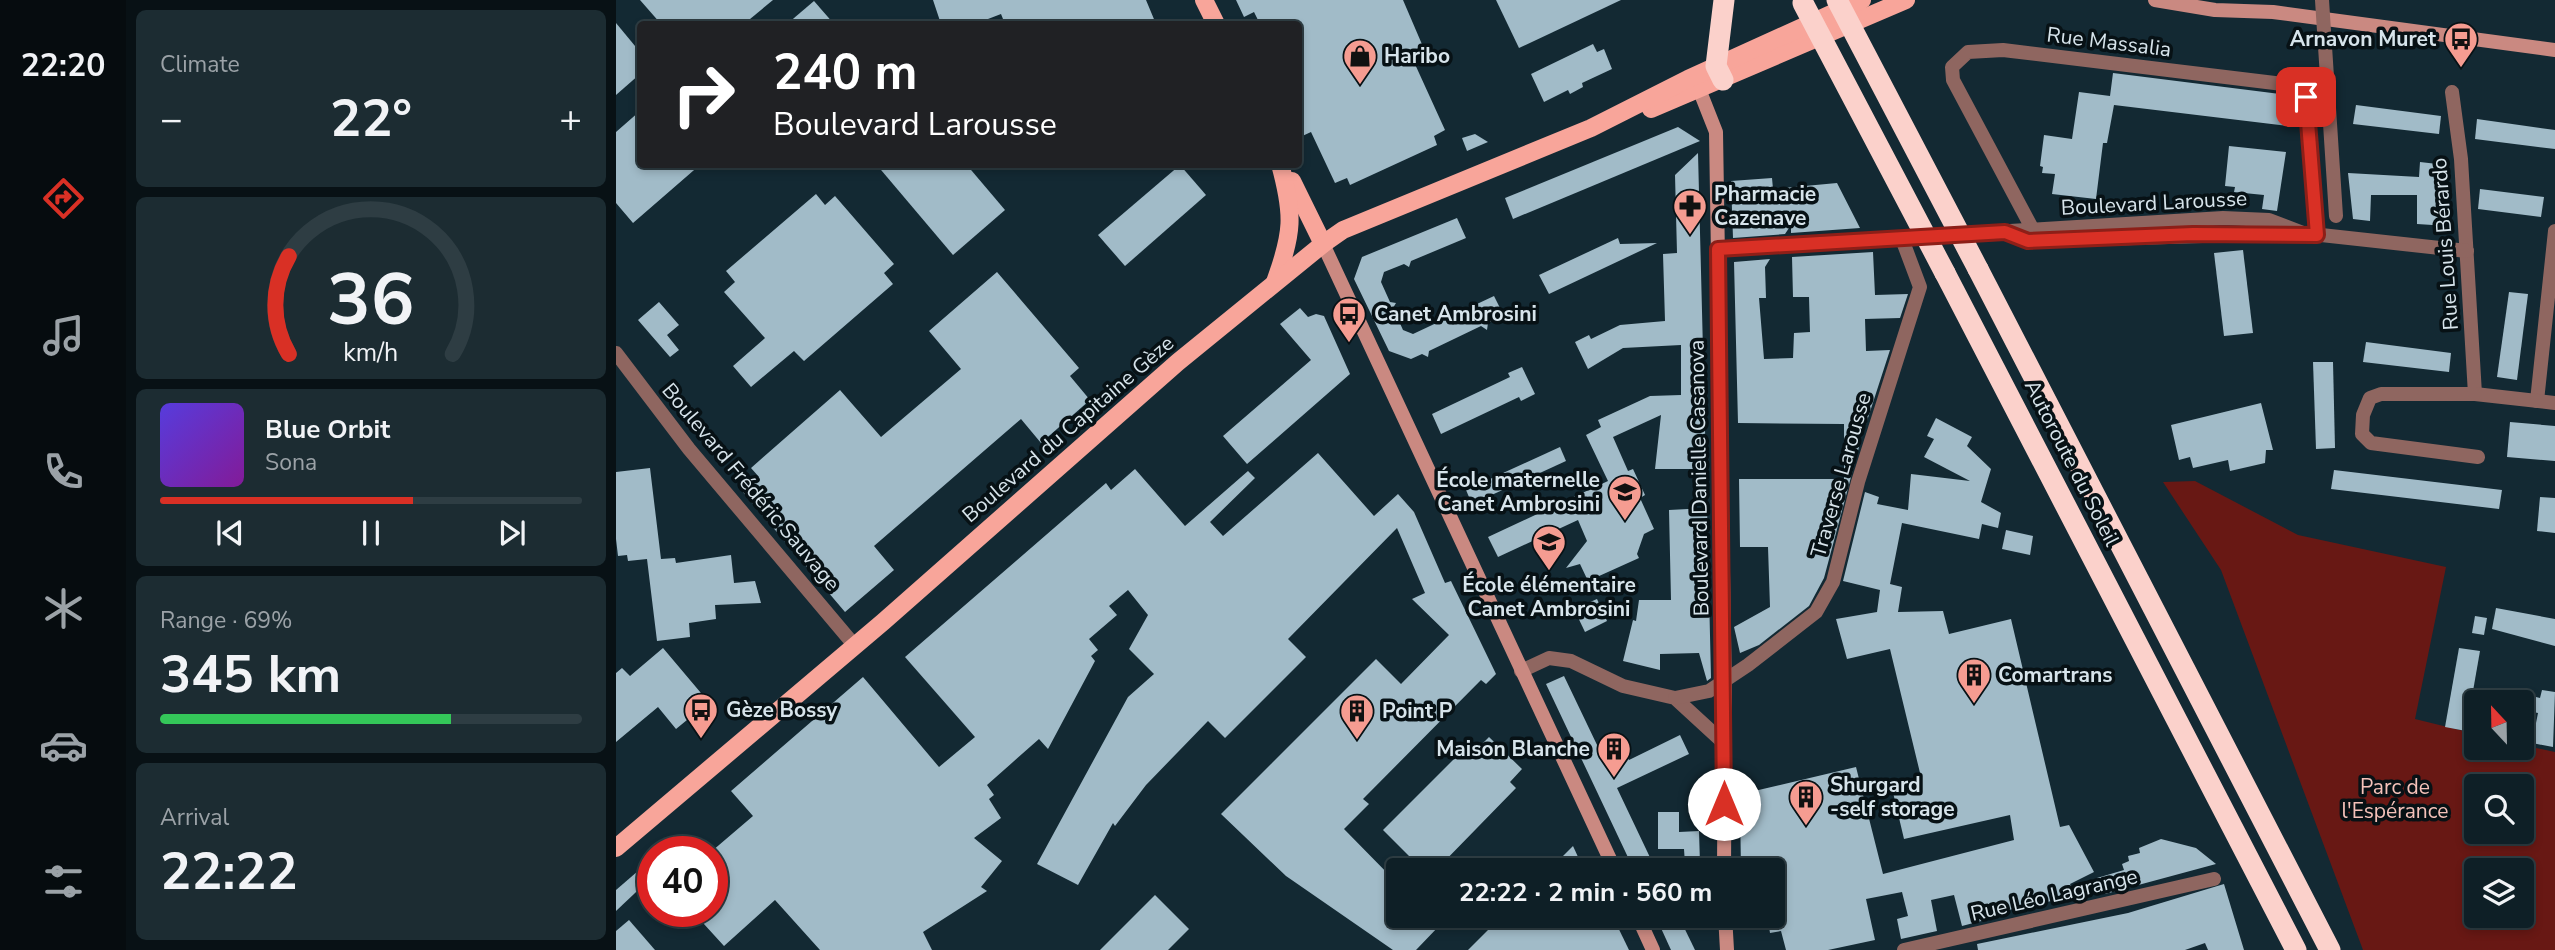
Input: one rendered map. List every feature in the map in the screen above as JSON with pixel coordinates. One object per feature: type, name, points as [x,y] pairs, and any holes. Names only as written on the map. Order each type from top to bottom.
[{"type":"highway","points":[[1720,73],[1724,0]]},
{"type":"highway","name":"Autoroute du Soleil","points":[[1837,0],[2330,950]]},
{"type":"highway","name":"Autoroute du Soleil","points":[[1803,1],[2296,950]]},
{"type":"main road","points":[[1205,0],[1215,21]]},
{"type":"main road","points":[[1720,73],[1862,0]]},
{"type":"main road","points":[[1694,84],[1906,0]]},
{"type":"main road","name":"Boulevard du Capitaine Gèze","points":[[618,847],[856,646],[1178,362],[1323,244],[1343,230],[1694,84]]},
{"type":"main road","points":[[1275,282],[1292,225],[1283,168]]},
{"type":"main road","points":[[1284,168],[1323,244]]},
{"type":"street","points":[[2155,0],[2216,10],[2273,12],[2555,50]]},
{"type":"street","points":[[2242,0],[2273,12]]},
{"type":"street","points":[[2322,0],[2338,238]]},
{"type":"street","name":"Rue Massalia","points":[[2033,230],[1953,80],[1952,67],[1968,52],[2003,50],[2291,85],[2303,90],[2306,97],[2310,234]]},
{"type":"street","name":"Boulevard Danielle Casanova","points":[[1694,84],[1716,132],[1724,858]]},
{"type":"street","name":"Rue Louis Bérardo","points":[[2452,92],[2461,159],[2475,394]]},
{"type":"street","name":"Boulevard Larousse","points":[[1718,249],[2223,218],[2269,220],[2310,234]]},
{"type":"street","points":[[2537,401],[2555,231]]},
{"type":"street","name":"Boulevard Larousse","points":[[2005,232],[2028,241],[2310,234],[2467,251]]},
{"type":"street","name":"Traverse Larousse","points":[[1675,698],[1701,694],[1724,681],[1816,612],[1833,582],[1868,452],[1920,287],[1902,239]]},
{"type":"street","points":[[1323,244],[1609,858]]},
{"type":"street","name":"Boulevard Frédéric Sauvage","points":[[616,353],[689,449],[856,646]]},
{"type":"street","points":[[2478,457],[2371,443],[2362,434],[2363,415],[2370,398],[2381,394],[2475,394],[2555,403]]},
{"type":"street","points":[[1521,671],[1549,658],[1560,658],[1623,686],[1675,698],[1724,743]]},
{"type":"street","name":"Rue Léo Lagrange","points":[[1904,950],[1942,946],[2214,879]]},
{"type":"street","points":[[1643,928],[1653,950]]},
{"type":"street","points":[[1726,928],[1727,950]]},
{"type":"green space","name":"Parc de l'Espérance","points":[[2195,481],[2298,535],[2446,567],[2415,719],[2464,731],[2464,760],[2534,760],[2534,748],[2555,752],[2555,950],[2363,950],[2221,570],[2163,482]]},
{"type":"building","points":[[640,0],[773,0],[748,21],[658,21]]},
{"type":"building","points":[[933,0],[1146,0],[1155,21],[1004,21],[1001,14],[983,21],[940,21]]},
{"type":"building","points":[[1236,0],[1403,0],[1427,56],[1414,62],[1445,130],[1434,136],[1437,145],[1350,185],[1347,178],[1335,183],[1311,132],[1302,136],[1302,21],[1258,21],[1254,12],[1244,17]]},
{"type":"building","points":[[1496,0],[1621,0],[1519,48]]},
{"type":"building","points":[[814,1],[831,21],[791,21]]},
{"type":"building","points":[[616,23],[637,48],[637,77],[616,95]]},
{"type":"building","points":[[1593,44],[1597,52],[1604,49],[1612,69],[1582,83],[1583,87],[1570,94],[1568,90],[1544,102],[1531,74]]},
{"type":"building","points":[[2113,73],[2289,95],[2288,126],[2114,105],[2107,143],[2103,143],[2096,199],[2052,194],[2055,174],[2042,173],[2043,167],[2040,166],[2044,135],[2072,139],[2079,92],[2110,96]]},
{"type":"building","points":[[2356,105],[2441,116],[2439,134],[2353,124]]},
{"type":"building","points":[[637,114],[637,168],[696,168],[633,223],[616,203],[616,132]]},
{"type":"building","points":[[2477,119],[2555,130],[2555,149],[2475,139]]},
{"type":"building","points":[[1678,127],[1700,141],[1513,219],[1505,198]]},
{"type":"building","points":[[1475,134],[1488,142],[1467,151],[1462,138]]},
{"type":"building","points":[[2229,146],[2286,152],[2277,211],[2262,209],[2264,195],[2234,192],[2235,187],[2225,186]]},
{"type":"building","points":[[1698,153],[1706,469],[1655,469],[1661,415],[1613,437],[1628,471],[1633,469],[1645,495],[1640,498],[1654,529],[1644,534],[1637,554],[1639,558],[1588,581],[1580,564],[1566,568],[1587,541],[1578,520],[1498,557],[1488,537],[1608,481],[1586,435],[1601,427],[1598,420],[1650,396],[1681,395],[1681,345],[1623,348],[1588,369],[1575,342],[1589,335],[1591,339],[1620,325],[1665,321],[1663,254],[1677,253],[1675,175]]},
{"type":"building","points":[[2420,162],[2446,165],[2448,226],[2417,224],[2417,195],[2371,195],[2370,221],[2353,219],[2348,173],[2419,177]]},
{"type":"building","points":[[879,168],[969,168],[1005,210],[953,255]]},
{"type":"building","points":[[1176,168],[1183,168],[1206,195],[1125,266],[1098,235]]},
{"type":"building","points":[[1772,178],[1773,189],[1837,183],[1860,228],[1791,233],[1791,225],[1785,234],[1733,238],[1731,181]]},
{"type":"building","points":[[2480,189],[2544,197],[2541,217],[2478,209]]},
{"type":"building","points":[[816,194],[825,205],[835,196],[894,264],[884,273],[893,284],[804,361],[794,351],[751,387],[733,366],[765,338],[724,292],[735,282],[726,271]]},
{"type":"building","points":[[1457,218],[1466,238],[1411,261],[1409,267],[1404,264],[1384,272],[1381,282],[1390,302],[1396,303],[1393,308],[1403,330],[1413,334],[1494,296],[1504,316],[1488,323],[1487,330],[1481,326],[1429,351],[1428,357],[1422,354],[1411,359],[1389,351],[1354,279],[1362,257]]},
{"type":"building","points":[[1618,238],[1620,244],[1657,243],[1549,294],[1539,275]]},
{"type":"building","points":[[2243,250],[2253,333],[2224,336],[2214,253]]},
{"type":"building","points":[[1873,252],[1875,295],[1908,294],[1900,318],[1865,319],[1866,351],[1890,350],[1866,424],[1859,424],[1859,447],[1824,578],[1809,606],[1759,645],[1740,653],[1734,627],[1770,607],[1768,547],[1740,547],[1739,479],[1844,479],[1844,424],[1738,423],[1734,262],[1770,259],[1765,267],[1766,298],[1759,298],[1764,359],[1793,358],[1794,333],[1810,332],[1809,297],[1793,297],[1792,257]]},
{"type":"building","points":[[997,272],[1079,368],[1070,376],[1090,400],[1041,443],[1021,419],[874,546],[894,570],[845,612],[742,491],[759,477],[751,468],[840,390],[881,437],[961,369],[929,331]]},
{"type":"building","points":[[2509,292],[2528,294],[2517,380],[2497,377]]},
{"type":"building","points":[[659,302],[679,325],[667,335],[679,350],[670,357],[638,320]]},
{"type":"building","points":[[1300,308],[1308,317],[1316,314],[1324,316],[1350,374],[1247,464],[1223,436],[1311,360],[1280,324]]},
{"type":"building","points":[[2366,342],[2451,353],[2449,372],[2363,362]]},
{"type":"building","points":[[2313,362],[2333,362],[2335,448],[2316,449]]},
{"type":"building","points":[[1522,367],[1535,394],[1521,401],[1519,397],[1441,434],[1432,414],[1510,377],[1508,373]]},
{"type":"building","points":[[2261,403],[2273,450],[2266,450],[2265,463],[2230,471],[2228,460],[2193,468],[2190,457],[2179,460],[2171,425]]},
{"type":"building","points":[[1936,418],[1972,437],[1967,446],[1991,469],[1981,502],[2001,513],[1998,528],[1982,524],[1979,539],[1902,523],[1890,584],[1902,587],[1898,612],[1943,611],[1949,634],[2011,619],[2060,827],[2069,825],[2094,872],[2070,884],[2076,896],[1984,915],[1985,920],[1962,926],[1954,895],[1931,900],[1937,931],[1901,939],[1897,919],[1908,916],[1902,892],[1866,899],[1875,940],[1828,950],[1786,950],[1781,931],[1770,933],[1769,928],[1785,928],[1785,858],[1741,858],[1740,806],[1753,803],[1750,792],[1856,767],[1883,874],[2014,840],[2010,815],[1904,839],[1891,784],[1921,777],[1890,649],[1847,659],[1836,619],[1877,612],[1880,590],[1843,581],[1865,492],[1879,497],[1877,504],[1908,510],[1911,474],[1970,481],[1924,457],[1934,439],[1927,436]]},
{"type":"building","points":[[2510,422],[2555,426],[2555,461],[2507,457]]},
{"type":"building","points":[[1560,447],[1566,461],[1472,504],[1466,490]]},
{"type":"building","points":[[1318,453],[1374,516],[1398,494],[1414,512],[1445,583],[1451,581],[1496,674],[1486,684],[1481,680],[1363,799],[1369,804],[1344,829],[1386,872],[1386,928],[1437,928],[1416,950],[1393,950],[1286,876],[1221,814],[1376,659],[1401,684],[1449,635],[1412,599],[1425,593],[1397,528],[1288,639],[1306,657],[1225,738],[1208,721],[1146,785],[1115,826],[1113,823],[1078,885],[1037,864],[1128,697],[1154,674],[1129,649],[1148,615],[1128,590],[1109,606],[1117,615],[1089,639],[1098,650],[1091,656],[1095,661],[1048,749],[1039,739],[987,785],[994,795],[989,799],[1001,818],[974,838],[1002,861],[981,887],[987,891],[923,932],[932,950],[820,950],[775,900],[724,946],[707,927],[728,927],[728,837],[753,816],[731,791],[863,677],[939,767],[975,737],[905,657],[1106,483],[1111,490],[1135,469],[1185,526],[1248,471],[1255,478],[1210,522],[1223,536]]},
{"type":"building","points":[[650,468],[661,559],[675,558],[676,563],[731,555],[734,583],[755,581],[761,603],[715,605],[716,619],[689,623],[690,637],[657,641],[647,559],[628,561],[627,555],[618,556],[616,539],[616,472]]},
{"type":"building","points":[[2334,470],[2502,490],[2499,509],[2331,489]]},
{"type":"building","points":[[2540,497],[2555,498],[2555,533],[2537,531]]},
{"type":"building","points":[[1707,508],[1711,678],[1707,681],[1699,653],[1660,654],[1660,670],[1623,661],[1633,620],[1636,621],[1639,600],[1671,600],[1669,510]]},
{"type":"building","points":[[2006,530],[2033,536],[2030,555],[2002,549]]},
{"type":"building","points":[[1597,599],[1607,621],[1585,632],[1574,609]]},
{"type":"building","points":[[2496,608],[2555,619],[2555,646],[2492,629]]},
{"type":"building","points":[[2475,616],[2487,618],[2484,635],[2472,633]]},
{"type":"building","points":[[663,648],[706,699],[695,707],[698,711],[676,729],[658,707],[616,742],[616,673],[622,668],[630,676]]},
{"type":"building","points":[[2459,648],[2480,651],[2473,690],[2464,690],[2464,731],[2445,727]]},
{"type":"building","name":"Maison Blanche","points":[[1564,676],[1598,747],[1618,738],[1629,760],[1680,735],[1689,754],[1617,788],[1650,858],[1628,858],[1546,684]]},
{"type":"building","points":[[2542,690],[2555,692],[2553,747],[2534,743],[2538,713],[2534,712],[2534,707],[2536,697],[2540,698]]},
{"type":"building","points":[[1489,737],[1522,769],[1510,782],[1516,788],[1448,858],[1411,858],[1383,830],[1470,743],[1477,749]]},
{"type":"building","points":[[1658,812],[1679,812],[1679,832],[1699,831],[1700,858],[1685,858],[1684,849],[1658,849]]},
{"type":"building","points":[[2161,839],[2196,848],[2216,864],[2105,894],[2097,878],[2124,870],[2122,864],[2129,861],[2128,856],[2140,853],[2139,848]]},
{"type":"building","points":[[1573,846],[1578,858],[1561,858]]},
{"type":"building","points":[[637,872],[637,891],[616,911],[616,890]]},
{"type":"building","points":[[2224,884],[2244,950],[2208,950],[2205,943],[2185,950],[1978,950],[1977,944],[2128,913]]},
{"type":"building","points":[[1155,895],[1189,929],[1168,950],[1100,950]]},
{"type":"building","points":[[629,920],[655,950],[616,950],[616,931]]},
{"type":"building","points":[[1490,928],[1618,928],[1629,950],[1468,950]]},
{"type":"building","points":[[1661,928],[1684,928],[1695,950],[1671,950]]},
{"type":"place","name":"Arnavon Muret","points":[[2461,69]]},
{"type":"place","name":"Haribo","points":[[1360,86]]},
{"type":"place","name":"Pharmacie Cazenave","points":[[1690,236]]},
{"type":"place","name":"Canet Ambrosini","points":[[1349,344]]},
{"type":"place","name":"École maternelle Canet Ambrosini","points":[[1625,522]]},
{"type":"place","name":"École élémentaire Canet Ambrosini","points":[[1549,572]]},
{"type":"place","name":"Comartrans","points":[[1974,705]]},
{"type":"place","name":"Gèze Bossy","points":[[701,740]]},
{"type":"place","name":"Point P","points":[[1357,741]]},
{"type":"place","name":"Maison Blanche","points":[[1614,779]]},
{"type":"place","name":"Shurgard -self storage","points":[[1806,827]]},
{"type":"route","points":[[1724,804],[1725,697],[1718,249],[2005,232],[2028,241],[2193,234],[2317,235],[2306,97]]}]
